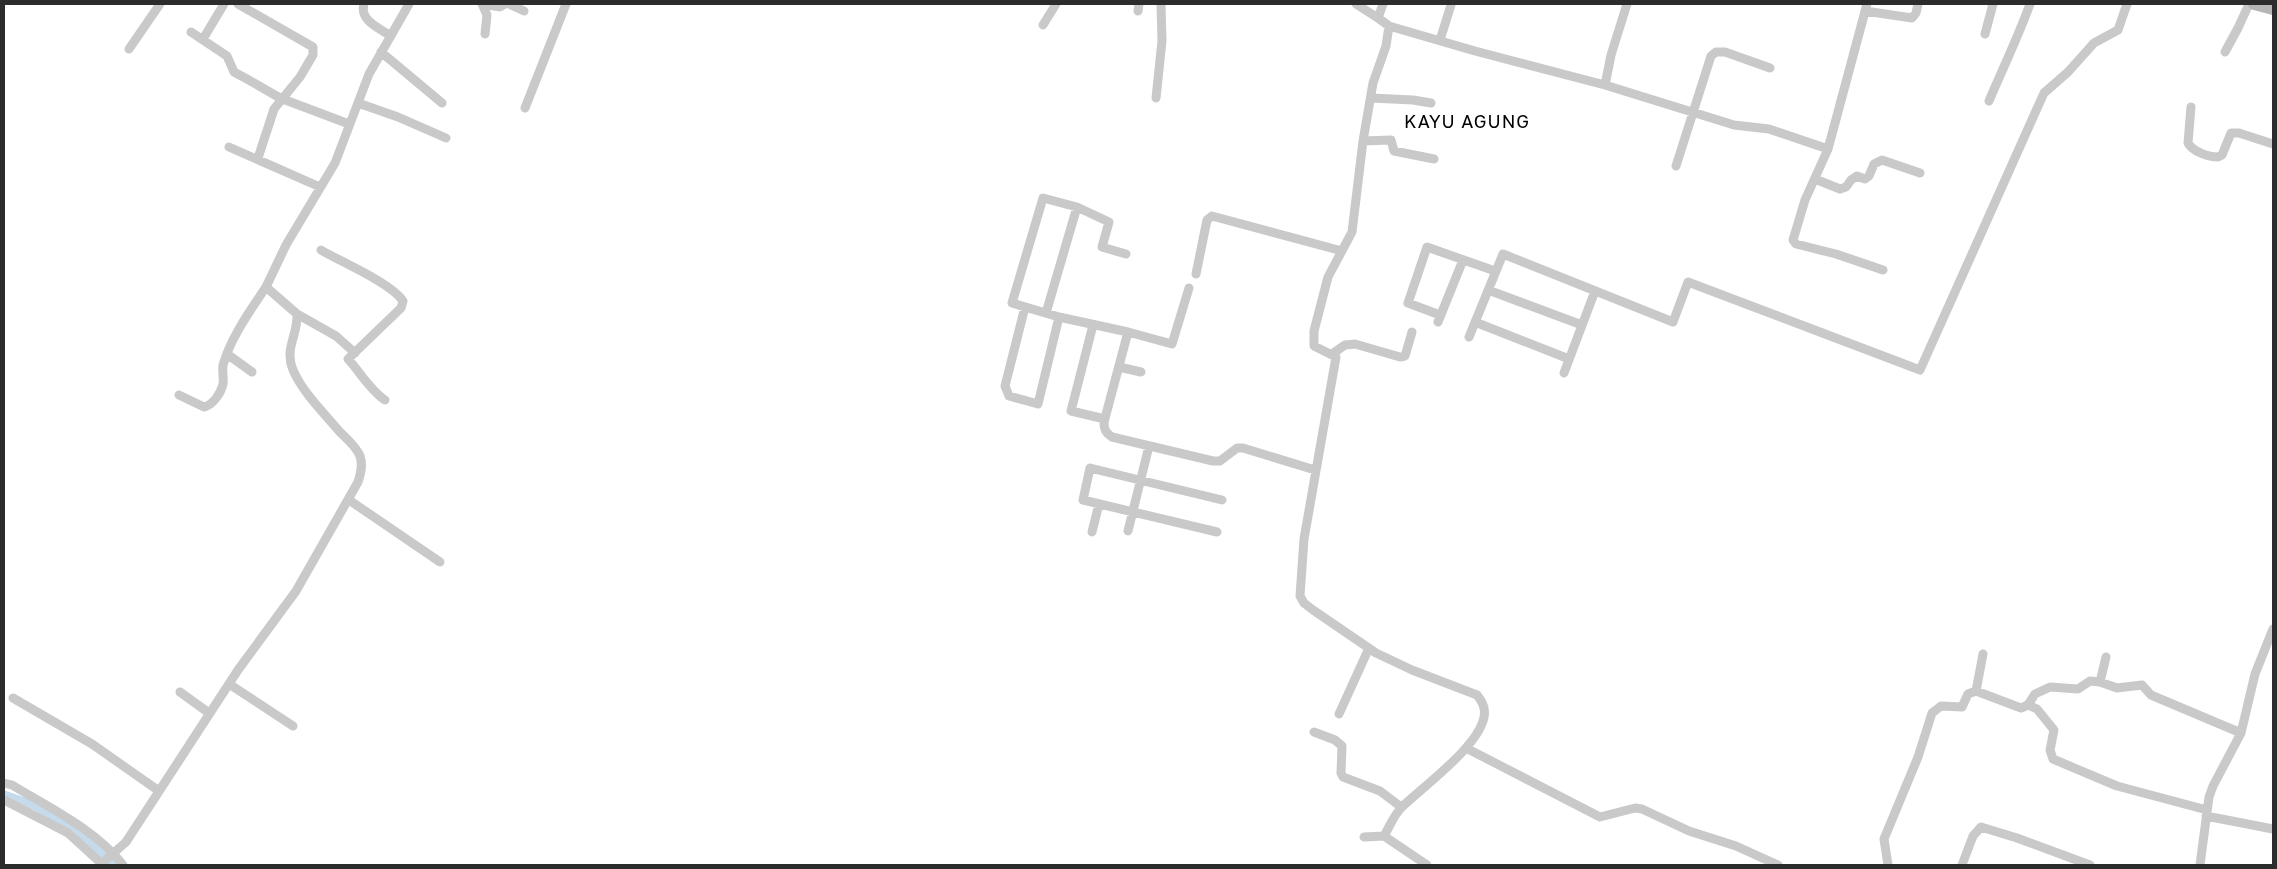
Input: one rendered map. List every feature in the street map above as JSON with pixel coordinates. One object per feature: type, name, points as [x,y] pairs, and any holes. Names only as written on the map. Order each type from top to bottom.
[{"type":"street","points":[[129,49],[160,4]]},
{"type":"street","points":[[203,39],[224,4]]},
{"type":"street","points":[[238,4],[313,47],[313,55],[310,61],[283,100],[274,109],[258,158]]},
{"type":"street","points":[[364,4],[362,9],[366,19],[391,36]]},
{"type":"street","points":[[179,395],[204,407],[210,406],[223,384],[222,368],[227,354],[241,326],[266,287],[286,245],[335,163],[344,144],[349,124],[381,52],[409,4]]},
{"type":"street","points":[[485,34],[487,15],[483,4],[500,7],[505,4]]},
{"type":"street","points":[[509,4],[524,11]]},
{"type":"street","points":[[525,108],[566,4]]},
{"type":"street","points":[[1043,26],[1056,4]]},
{"type":"street","points":[[1156,98],[1162,40],[1162,4]]},
{"type":"street","points":[[1356,4],[1389,26],[1605,84],[1734,125],[1769,129],[1828,149]]},
{"type":"street","points":[[1378,18],[1383,4]]},
{"type":"street","points":[[1605,84],[1627,4]]},
{"type":"street","points":[[1883,270],[1794,242],[1794,232],[1828,149],[1866,8],[1912,18],[1916,13],[1918,4]]},
{"type":"street","points":[[1985,34],[1993,4]]},
{"type":"street","points":[[1989,101],[2026,19],[2030,4]]},
{"type":"street","points":[[1469,337],[1503,254],[1673,322],[1688,282],[1920,370],[2044,93],[2068,72],[2094,43],[2118,30],[2127,4]]},
{"type":"street","points":[[2225,52],[2249,4]]},
{"type":"street","points":[[2254,4],[2273,9]]},
{"type":"street","points":[[1440,40],[1451,5]]},
{"type":"street","points":[[1384,836],[1401,808],[1466,748],[1484,719],[1482,702],[1478,695],[1412,670],[1369,648],[1313,610],[1301,599],[1304,539],[1336,357],[1314,346],[1312,343],[1328,277],[1352,232],[1372,83],[1386,46],[1389,26]]},
{"type":"street","points":[[191,32],[227,56],[234,72],[283,100],[349,124]]},
{"type":"street","points":[[381,52],[442,103]]},
{"type":"street","points":[[1676,166],[1708,62],[1716,52],[1726,52],[1770,68]]},
{"type":"street","points":[[1371,98],[1431,103]]},
{"type":"street","points":[[358,103],[398,117],[446,138]]},
{"type":"street","points":[[2191,107],[2188,142],[2190,146],[2202,153],[2218,157],[2222,155],[2231,133],[2239,133],[2273,144]]},
{"type":"street","points":[[1363,141],[1391,140],[1394,152],[1434,159]]},
{"type":"street","points":[[229,146],[320,187]]},
{"type":"street","points":[[1815,179],[1840,189],[1846,187],[1856,176],[1866,179],[1874,164],[1882,160],[1920,173]]},
{"type":"street","points":[[1126,254],[1102,247],[1109,222],[1077,207],[1043,198],[1012,303],[1059,317],[1172,344],[1189,288]]},
{"type":"street","points":[[1046,313],[1077,207]]},
{"type":"street","points":[[1196,274],[1207,220],[1212,216],[1342,251]]},
{"type":"street","points":[[1463,260],[1439,319],[1408,303],[1427,247],[1463,260],[1495,272]]},
{"type":"street","points":[[321,250],[367,275],[399,296],[403,301],[401,308],[348,359],[367,381],[375,394],[385,400]]},
{"type":"street","points":[[266,287],[297,314],[336,336],[355,353]]},
{"type":"street","points":[[1488,290],[1582,325]]},
{"type":"street","points":[[1564,373],[1595,291]]},
{"type":"street","points":[[1025,307],[1005,386],[1009,396],[1038,404],[1059,317]]},
{"type":"street","points":[[106,861],[126,842],[209,713],[296,592],[349,500],[361,473],[360,455],[316,404],[294,371],[289,357],[289,348],[296,328],[297,314]]},
{"type":"street","points":[[1475,322],[1569,359]]},
{"type":"street","points":[[1093,325],[1071,411],[1105,419]]},
{"type":"street","points":[[1128,332],[1105,419],[1104,429],[1112,437],[1213,461],[1220,461],[1237,448],[1243,448],[1315,470]]},
{"type":"street","points":[[1332,354],[1345,345],[1355,344],[1400,357],[1405,356],[1412,332]]},
{"type":"street","points":[[227,354],[252,372]]},
{"type":"street","points":[[1119,367],[1141,372]]},
{"type":"street","points":[[1128,532],[1149,446]]},
{"type":"street","points":[[1217,532],[1083,500],[1090,468],[1222,500]]},
{"type":"street","points":[[349,500],[440,562]]},
{"type":"street","points":[[1092,532],[1099,504]]},
{"type":"street","points":[[2200,865],[2207,813],[2213,786],[2241,733],[2256,674],[2273,629]]},
{"type":"street","points":[[1339,714],[1369,648]]},
{"type":"street","points":[[1976,691],[1983,654]]},
{"type":"street","points":[[2100,682],[2106,657]]},
{"type":"street","points":[[1888,865],[1884,839],[1918,758],[1932,713],[1941,706],[1962,707],[1968,694],[1976,691],[2021,708],[2028,705],[2035,694],[2050,687],[2078,689],[2090,681],[2100,682],[2117,688],[2142,685],[2152,694],[2241,733]]},
{"type":"street","points":[[229,684],[293,726]]},
{"type":"street","points":[[180,692],[209,713]]},
{"type":"street","points":[[13,698],[92,744],[159,791]]},
{"type":"street","points":[[2028,705],[2038,709],[2054,730],[2050,750],[2053,759],[2117,786],[2207,813],[2273,829]]},
{"type":"street","points":[[1314,732],[1335,740],[1342,746],[1341,773],[1343,777],[1380,791],[1401,808]]},
{"type":"street","points":[[1466,748],[1600,817],[1635,808],[1642,809],[1678,827],[1714,841],[1736,846],[1778,865]]},
{"type":"street","points":[[4,783],[12,785],[51,809],[106,861]]},
{"type":"street","points":[[4,800],[68,833],[106,861],[123,865]]},
{"type":"street","points":[[1962,865],[1973,836],[1981,827],[2090,865]]},
{"type":"street","points":[[1364,836],[1384,836],[1427,865]]},
{"type":"waterway","points":[[4,795],[36,806],[79,835],[114,865]]},
{"type":"district","name":"KAYU AGUNG","points":[[1467,121]]}]
